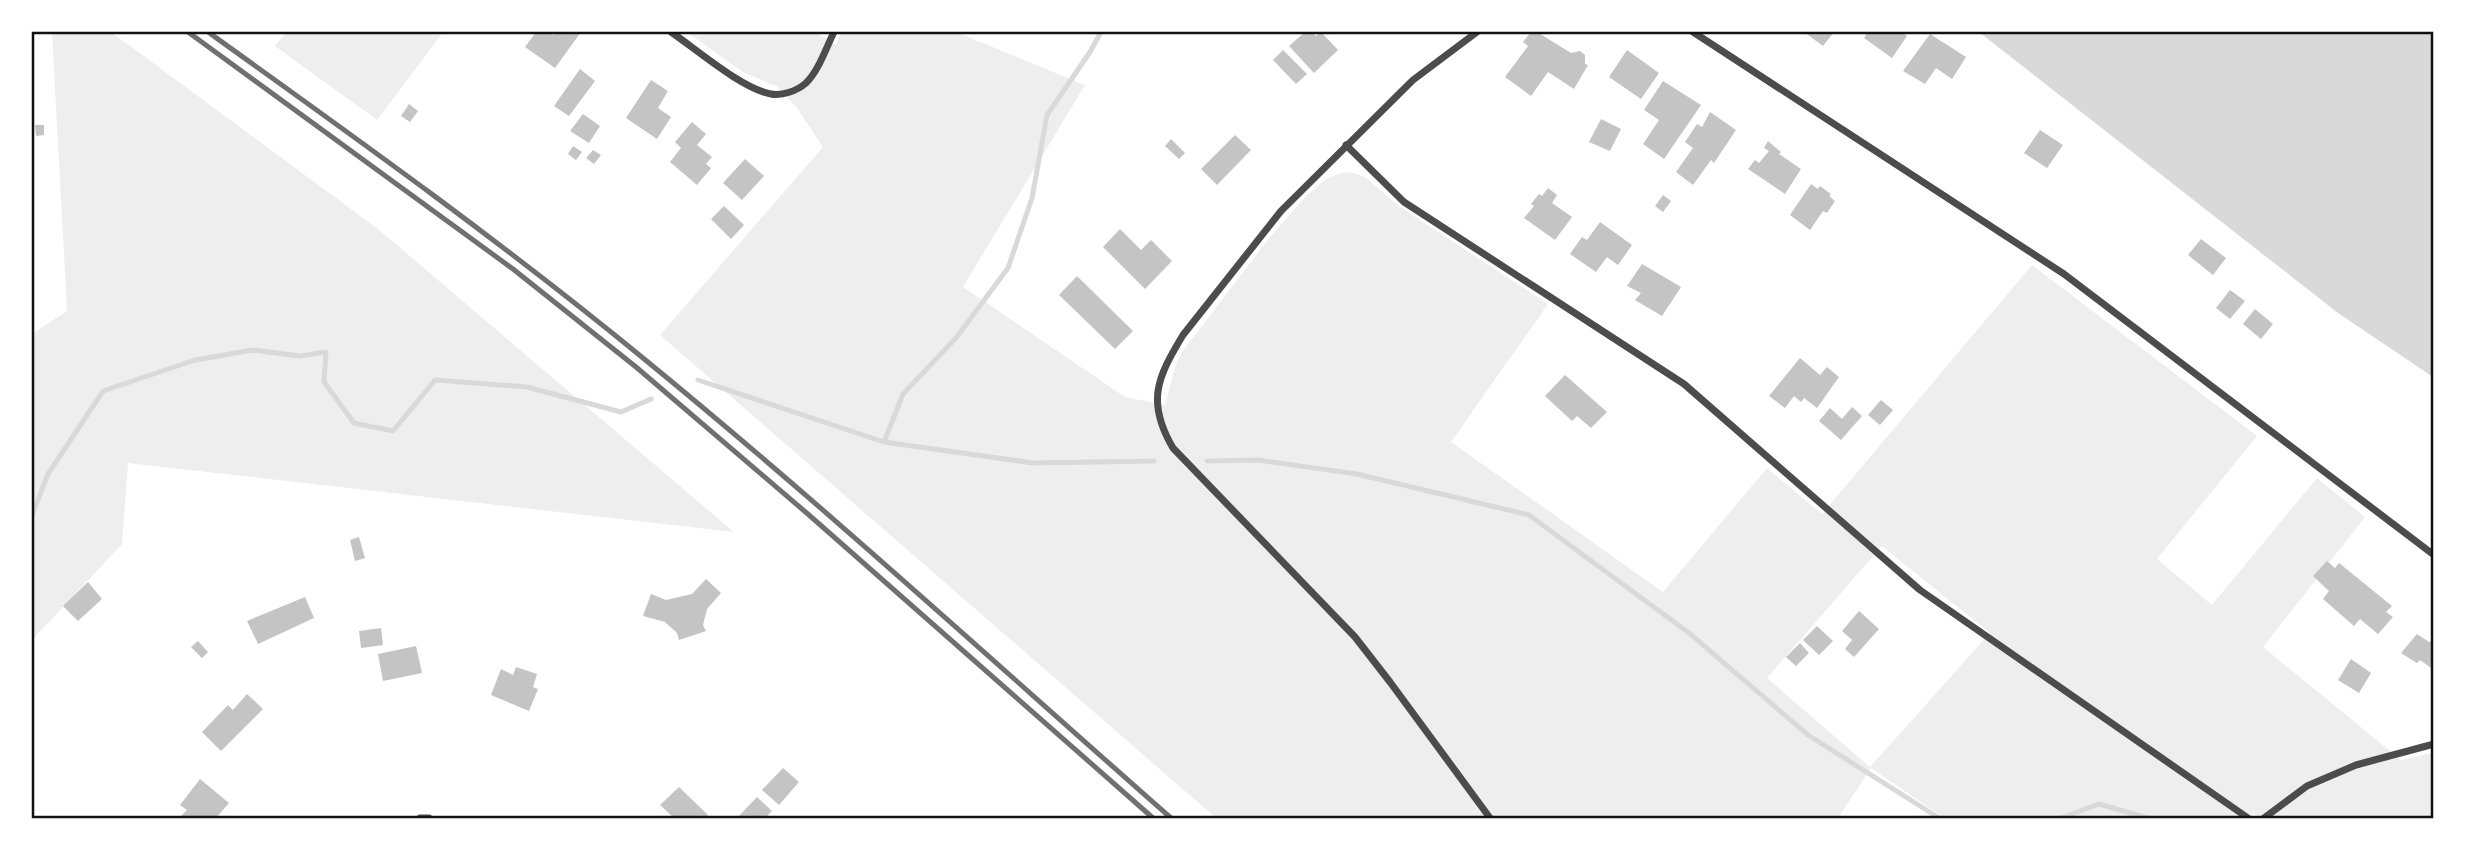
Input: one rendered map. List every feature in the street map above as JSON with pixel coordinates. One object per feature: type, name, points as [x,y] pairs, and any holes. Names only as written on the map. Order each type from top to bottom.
[{"type":"street","points":[[671,32],[753,88],[770,94],[795,91],[809,79],[834,32]]},
{"type":"street","points":[[1477,32],[1413,80],[1281,211],[1209,299],[1170,357],[1155,402],[1165,435],[1173,448],[1355,637],[1490,818]]},
{"type":"street","points":[[1693,32],[2064,274],[2434,555]]},
{"type":"street","points":[[1346,145],[1404,202],[1684,384],[1920,590],[2248,818]]},
{"type":"street","points":[[2264,818],[2306,786],[2319,780],[2356,765],[2434,744]]},
{"type":"shaded area","points":[[52,32],[111,32],[378,229],[734,532],[128,463],[122,544],[32,640],[32,334],[67,311]]},
{"type":"shaded area","points":[[286,32],[443,32],[377,120],[275,46]]},
{"type":"shaded area","points":[[687,32],[815,32],[836,45],[841,32],[956,32],[1085,85],[963,287],[1125,397],[1165,405],[1182,352],[1270,237],[1306,196],[1326,179],[1350,172],[1365,177],[1400,207],[1548,304],[1451,442],[1663,592],[1767,468],[1822,514],[2032,265],[2257,436],[2157,559],[2212,605],[2317,478],[2365,517],[2263,647],[2401,760],[2433,753],[2433,818],[2261,818],[2254,813],[2248,818],[1944,818],[1871,768],[1838,818],[1216,818],[660,335],[823,147],[797,108],[778,87],[743,72]],"holes":[[[1882,546],[1990,633],[1870,767],[1767,678]]]},
{"type":"shaded area","points":[[1979,32],[2433,32],[2433,377],[2338,313]]},
{"type":"building","points":[[536,32],[553,35],[555,32],[581,32],[555,68],[525,47]]},
{"type":"building","points":[[1305,32],[1312,32],[1316,36],[1321,32],[1338,50],[1314,73],[1289,46]]},
{"type":"building","points":[[1531,32],[1537,32],[1571,53],[1580,51],[1585,55],[1585,64],[1588,65],[1574,89],[1548,72],[1531,96],[1505,77],[1528,46],[1523,42]]},
{"type":"building","points":[[1804,32],[1834,32],[1823,46]]},
{"type":"building","points":[[1868,32],[1901,32],[1907,36],[1892,58],[1864,38]]},
{"type":"building","points":[[1930,34],[1966,57],[1952,79],[1936,68],[1925,84],[1903,71]]},
{"type":"building","points":[[1283,50],[1307,74],[1296,84],[1273,60]]},
{"type":"building","points":[[1627,50],[1659,73],[1641,99],[1609,77]]},
{"type":"building","points":[[580,69],[595,81],[569,116],[554,106]]},
{"type":"building","points":[[651,80],[668,91],[658,108],[671,117],[657,139],[626,118]]},
{"type":"building","points":[[1663,81],[1701,105],[1664,159],[1643,144],[1659,120],[1644,110]]},
{"type":"building","points":[[409,104],[418,111],[410,122],[401,116]]},
{"type":"building","points":[[1710,112],[1736,130],[1714,163],[1711,160],[1693,185],[1676,172],[1693,148],[1685,142],[1697,124],[1702,127]]},
{"type":"building","points":[[583,114],[600,126],[589,143],[570,131]]},
{"type":"building","points":[[1601,119],[1621,129],[1610,151],[1589,142]]},
{"type":"building","points":[[692,122],[706,134],[697,145],[712,157],[706,164],[711,168],[697,185],[670,162],[681,148],[675,142]]},
{"type":"building","points":[[35,125],[44,125],[44,135],[36,136]]},
{"type":"building","points":[[2040,130],[2063,145],[2047,168],[2024,153]]},
{"type":"building","points":[[1235,135],[1251,150],[1217,185],[1201,169]]},
{"type":"building","points":[[1171,139],[1185,153],[1179,159],[1165,146]]},
{"type":"building","points":[[1768,141],[1781,152],[1779,154],[1801,169],[1785,194],[1748,169],[1755,160],[1759,163],[1769,151],[1764,148]]},
{"type":"building","points":[[573,146],[582,152],[576,160],[568,154]]},
{"type":"building","points":[[593,150],[601,155],[594,164],[586,158]]},
{"type":"building","points":[[745,159],[764,176],[742,200],[723,183]]},
{"type":"building","points":[[1811,184],[1818,189],[1820,186],[1831,194],[1829,196],[1835,201],[1827,213],[1823,211],[1810,230],[1790,215]]},
{"type":"building","points":[[1548,188],[1557,195],[1552,203],[1572,217],[1555,240],[1524,218],[1534,206],[1531,204],[1539,194],[1542,196]]},
{"type":"building","points":[[1663,195],[1671,201],[1663,212],[1655,206]]},
{"type":"building","points":[[724,206],[744,225],[731,239],[711,219]]},
{"type":"building","points":[[1600,222],[1632,245],[1618,265],[1607,257],[1596,272],[1570,254],[1582,237],[1587,240]]},
{"type":"building","points":[[1120,229],[1141,250],[1151,240],[1172,261],[1145,289],[1103,247]]},
{"type":"building","points":[[2201,239],[2226,258],[2213,275],[2188,255]]},
{"type":"building","points":[[1642,264],[1681,287],[1662,316],[1635,300],[1641,293],[1627,286]]},
{"type":"building","points":[[1077,276],[1133,331],[1115,349],[1059,295]]},
{"type":"building","points":[[2230,290],[2245,301],[2230,319],[2216,308]]},
{"type":"building","points":[[2255,309],[2273,324],[2261,339],[2243,324]]},
{"type":"building","points":[[1800,358],[1820,375],[1827,367],[1839,377],[1817,408],[1804,398],[1801,402],[1794,396],[1785,408],[1769,396]]},
{"type":"building","points":[[1565,375],[1607,412],[1591,428],[1577,416],[1572,421],[1545,396]]},
{"type":"building","points":[[1881,400],[1893,410],[1880,425],[1868,415]]},
{"type":"building","points":[[1852,407],[1862,416],[1841,440],[1819,421],[1830,408],[1842,419]]},
{"type":"building","points":[[359,537],[365,558],[355,561],[350,540]]},
{"type":"building","points":[[2327,561],[2335,568],[2339,563],[2392,606],[2386,612],[2393,617],[2378,634],[2360,619],[2354,626],[2323,599],[2329,591],[2313,576]]},
{"type":"building","points":[[706,579],[721,593],[707,609],[703,625],[706,631],[679,640],[677,633],[665,622],[643,616],[651,594],[666,600],[692,594]]},
{"type":"building","points":[[88,582],[102,599],[78,621],[63,606]]},
{"type":"building","points":[[305,597],[314,618],[258,644],[247,621]]},
{"type":"building","points":[[1859,611],[1879,629],[1854,657],[1845,649],[1852,640],[1842,631]]},
{"type":"building","points":[[1817,626],[1833,641],[1819,655],[1803,640]]},
{"type":"building","points":[[381,628],[383,645],[361,648],[359,631]]},
{"type":"building","points":[[2417,634],[2429,642],[2434,640],[2434,670],[2420,660],[2417,663],[2401,653]]},
{"type":"building","points":[[198,641],[208,652],[202,658],[191,647]]},
{"type":"building","points":[[1800,643],[1809,653],[1796,666],[1786,657]]},
{"type":"building","points":[[416,646],[422,673],[383,681],[378,654]]},
{"type":"building","points":[[2351,659],[2371,673],[2359,693],[2338,680]]},
{"type":"building","points":[[516,667],[537,674],[533,687],[538,689],[529,711],[491,695],[501,669],[513,675]]},
{"type":"building","points":[[247,694],[263,709],[221,751],[202,732],[228,705],[233,710]]},
{"type":"building","points":[[783,768],[799,782],[779,805],[762,790]]},
{"type":"building","points":[[200,779],[229,803],[216,818],[179,818],[187,810],[180,805]]},
{"type":"building","points":[[679,787],[708,815],[704,818],[674,818],[660,805]]},
{"type":"building","points":[[757,797],[772,811],[765,818],[737,818]]},
{"type":"waterway","points":[[884,442],[903,394],[956,338],[1008,268],[1032,198],[1047,115],[1101,32]]},
{"type":"waterway","points":[[32,515],[48,474],[103,391],[195,360],[253,350],[300,356],[326,352],[324,382],[354,423],[393,431],[435,380],[527,387],[621,412],[651,399]]},
{"type":"waterway","points":[[698,380],[884,442],[1033,463],[1154,461]]},
{"type":"waterway","points":[[1207,461],[1258,460],[1357,474],[1529,515],[1689,633],[1808,735],[1939,818]]},
{"type":"waterway","points":[[2061,818],[2099,804],[2148,818]]},
{"type":"railway","points":[[188,32],[513,269],[636,367],[809,515],[1153,818]]},
{"type":"railway","points":[[208,32],[483,232],[643,358],[843,528],[1171,818]]}]
